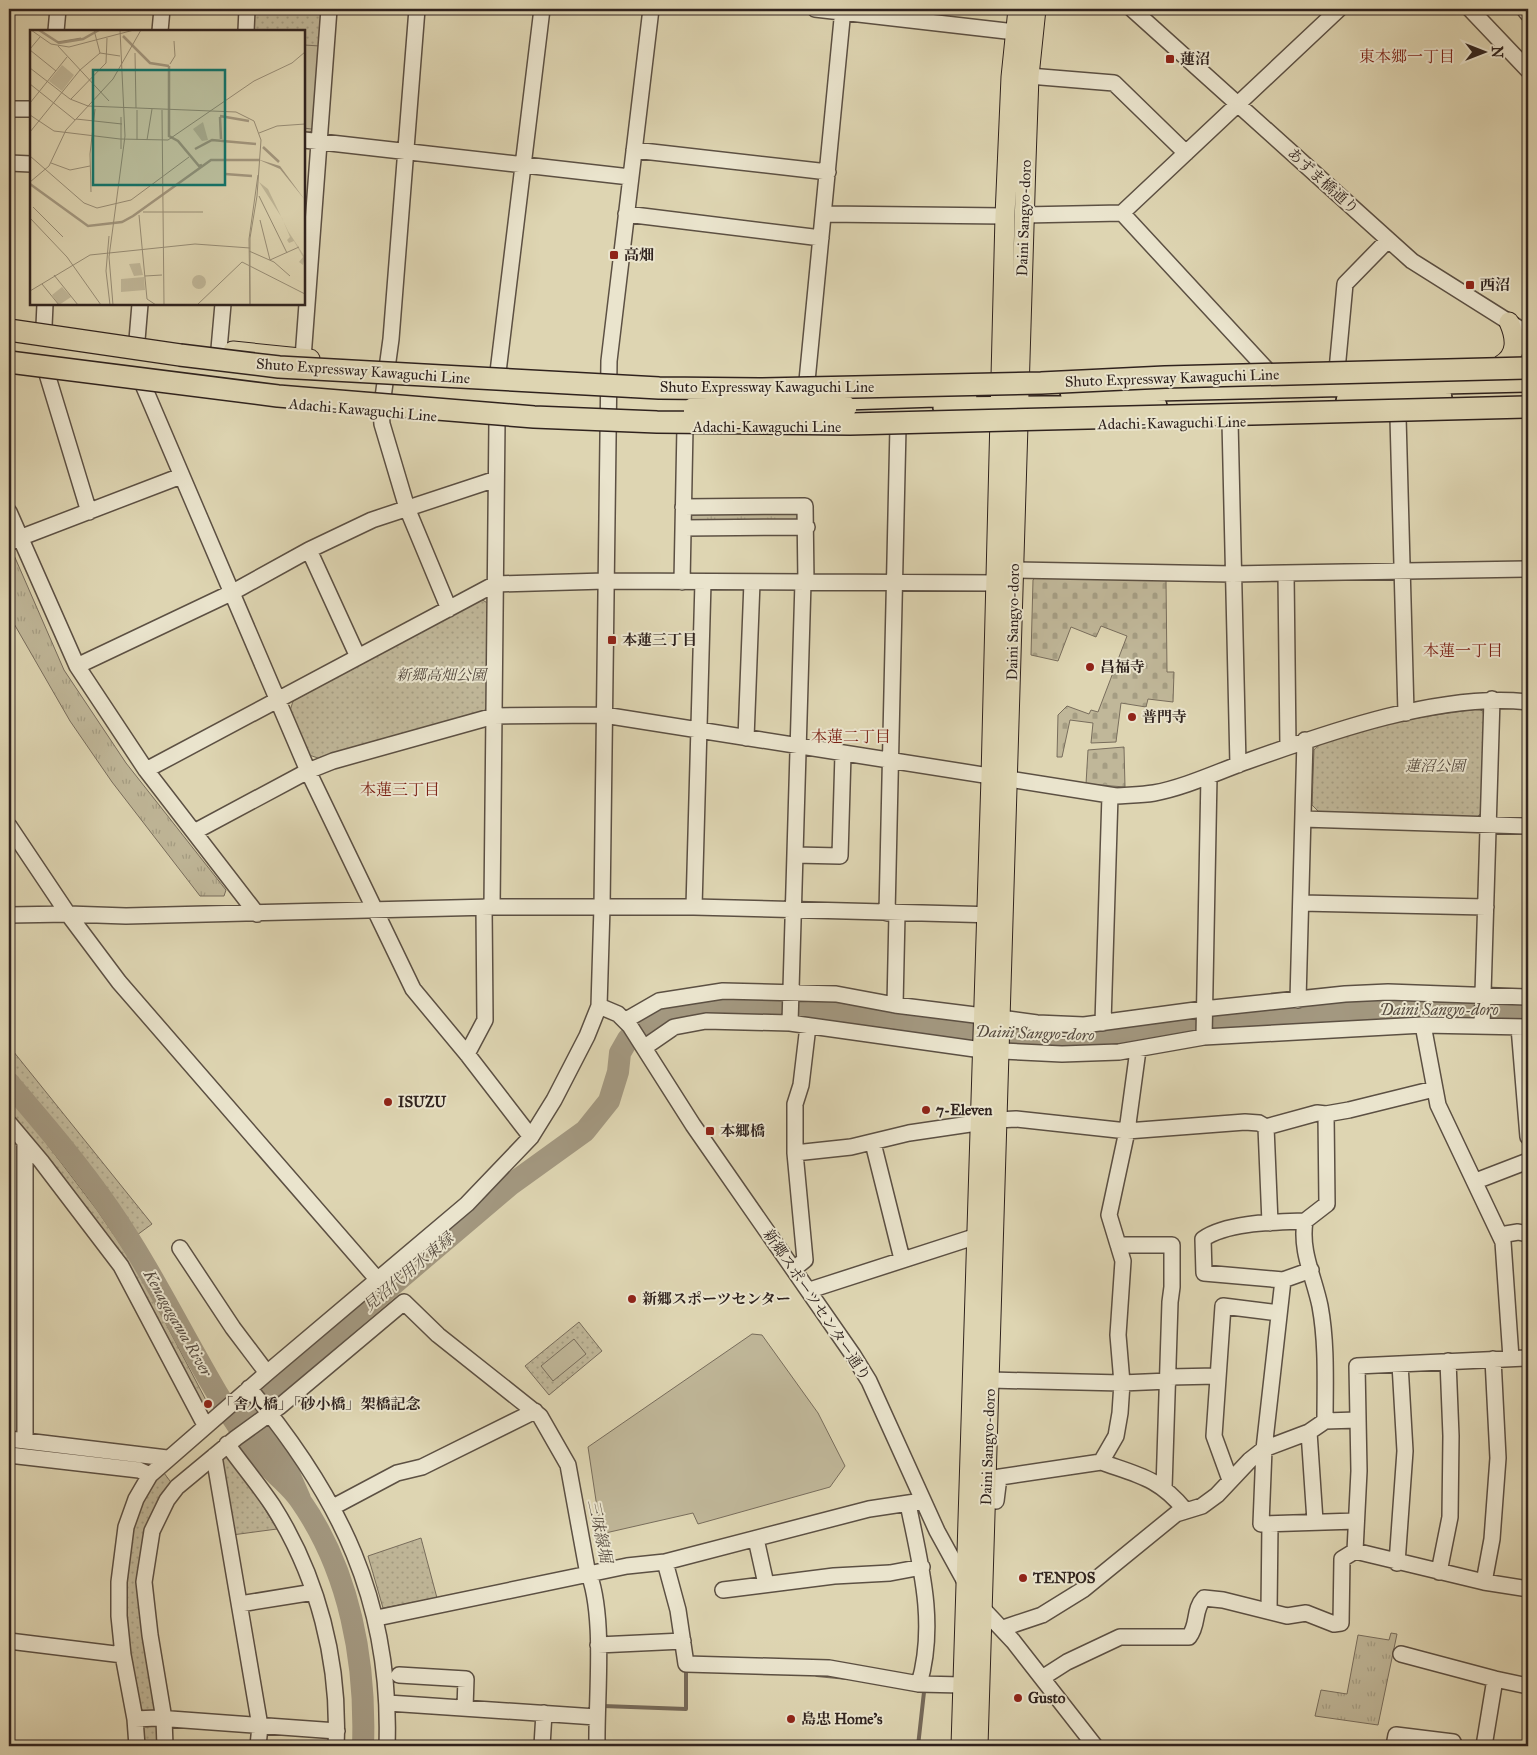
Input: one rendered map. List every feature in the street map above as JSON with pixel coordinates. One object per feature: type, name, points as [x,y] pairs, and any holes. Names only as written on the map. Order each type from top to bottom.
[{"type":"highway","name":"Shuto Expressway Kawaguchi Line","points":[[9,330],[180,355],[279,367],[658,388],[760,389],[1041,383],[1165,377],[1528,366]]},
{"type":"highway","points":[[9,348],[182,374],[348,391],[622,407],[1301,395],[1528,394]]},
{"type":"highway","name":"Shuto Expressway Kawaguchi Line","points":[[9,362],[278,396],[534,417],[658,422],[860,424],[1528,407]]},
{"type":"highway","points":[[279,367],[370,380],[644,398],[846,403]]},
{"type":"highway","points":[[1301,395],[1528,381]]},
{"type":"main road","name":"Daini Sangyo-doro","points":[[978,1746],[982,1608],[993,1478],[990,1380],[988,1121],[994,915],[999,779],[1015,570],[1005,216],[1015,32],[1018,9]]},
{"type":"main road","name":"Daini Sangyo-doro","points":[[999,779],[996,583],[1024,215],[1029,76],[1036,9]]},
{"type":"main road","name":"Adachi-Kawaguchi Line","points":[[9,321],[137,340],[303,358],[608,379],[807,381],[1230,421],[1528,414]]},
{"type":"main road","points":[[1501,365],[1510,359],[1515,347],[1509,322]]},
{"type":"main road","name":"Adachi-Kawaguchi Line","points":[[9,369],[144,387],[380,412],[497,421],[606,426],[898,427],[1009,401],[1269,372],[1501,365],[1528,366]]},
{"type":"main road","name":"Daini Sangyo-doro","points":[[961,1746],[977,1236],[988,1121]]},
{"type":"street","points":[[56,30],[58,9]]},
{"type":"street","points":[[160,30],[162,9]]},
{"type":"street","points":[[246,30],[247,9]]},
{"type":"street","points":[[303,358],[329,9]]},
{"type":"street","points":[[417,9],[407,150],[388,364],[380,412],[406,508],[448,609]]},
{"type":"street","points":[[498,372],[542,9]]},
{"type":"street","points":[[138,1746],[123,1655],[119,1598],[126,1527],[136,1499],[150,1475],[235,1400],[251,1390],[267,1372],[374,1276],[468,1204],[531,1137],[554,1100],[587,1036],[599,1006],[602,907],[608,379],[651,9]]},
{"type":"street","points":[[815,9],[843,10],[1015,32]]},
{"type":"street","name":"あずま橋通り","points":[[1132,9],[1388,240],[1436,278],[1528,334]]},
{"type":"street","points":[[1024,215],[1122,213],[1339,9]]},
{"type":"street","points":[[1470,9],[1528,70]]},
{"type":"street","points":[[1524,9],[1528,14]]},
{"type":"street","points":[[807,381],[843,10]]},
{"type":"street","points":[[1029,76],[1114,83],[1186,153]]},
{"type":"street","points":[[9,109],[30,109]]},
{"type":"street","points":[[305,140],[407,150],[630,177]]},
{"type":"street","points":[[634,150],[828,172]]},
{"type":"street","points":[[9,164],[30,164]]},
{"type":"street","points":[[1122,213],[1269,372]]},
{"type":"street","points":[[626,214],[821,238]]},
{"type":"street","points":[[824,214],[1005,216]]},
{"type":"street","points":[[1337,370],[1345,284],[1388,240]]},
{"type":"street","points":[[44,326],[45,305]]},
{"type":"street","points":[[137,340],[140,305]]},
{"type":"street","points":[[219,349],[223,305]]},
{"type":"street","points":[[47,374],[89,512]]},
{"type":"street","points":[[144,387],[308,770],[413,989],[467,1054],[531,1137]]},
{"type":"street","points":[[1398,417],[1406,714]]},
{"type":"street","points":[[467,1054],[485,1020],[494,716],[497,421]]},
{"type":"street","points":[[1230,421],[1238,765]]},
{"type":"street","points":[[682,582],[685,427]]},
{"type":"street","points":[[895,1005],[890,761],[898,427]]},
{"type":"street","points":[[14,539],[181,476]]},
{"type":"street","points":[[77,666],[233,592],[309,550],[372,520],[496,480]]},
{"type":"street","points":[[683,507],[805,506],[807,527],[798,747],[791,1019]]},
{"type":"street","points":[[9,512],[14,539],[77,666],[146,770],[257,914]]},
{"type":"street","points":[[683,528],[807,527]]},
{"type":"street","points":[[309,550],[358,657]]},
{"type":"street","points":[[1015,570],[1286,574],[1528,569]]},
{"type":"street","points":[[1286,574],[1288,746]]},
{"type":"street","points":[[146,770],[495,584],[605,581],[996,583]]},
{"type":"street","points":[[694,907],[703,582]]},
{"type":"street","points":[[746,738],[752,582]]},
{"type":"street","points":[[1483,1010],[1492,699]]},
{"type":"street","points":[[194,832],[308,770],[333,761],[494,716],[604,715],[999,779],[1110,795],[1154,793],[1209,776],[1305,740],[1357,724],[1492,699],[1528,702]]},
{"type":"street","points":[[1298,1000],[1305,740]]},
{"type":"street","points":[[795,855],[840,856],[843,754]]},
{"type":"street","points":[[1204,1034],[1209,776]]},
{"type":"street","points":[[1103,1023],[1110,795]]},
{"type":"street","points":[[1303,819],[1528,826]]},
{"type":"street","points":[[9,826],[68,914],[119,982],[374,1276]]},
{"type":"street","points":[[1301,903],[1486,907]]},
{"type":"street","points":[[9,915],[257,914],[488,907],[694,907],[892,914],[994,915]]},
{"type":"street","points":[[628,1023],[659,1001],[723,991],[792,995],[836,994],[991,1020],[1062,1025],[1103,1023],[1345,994],[1388,992],[1483,1010],[1524,1027],[1528,1137]]},
{"type":"street","points":[[643,1044],[665,1032],[686,1024],[791,1019],[808,1026],[991,1046],[1096,1054],[1138,1050],[1204,1034],[1423,1025],[1528,997]]},
{"type":"street","name":"新郷スポーツセンター通り","points":[[599,1006],[628,1023],[694,1125],[810,1290],[869,1381],[915,1502],[982,1608],[1003,1628],[1095,1746]]},
{"type":"street","points":[[1423,1025],[1438,1105],[1504,1242],[1511,1358]]},
{"type":"street","points":[[795,1268],[805,1260],[795,1153],[795,1104],[801,1085],[808,1026]]},
{"type":"street","points":[[1101,1462],[1116,1436],[1122,1383],[1118,1335],[1122,1261],[1109,1215],[1127,1131],[1138,1050]]},
{"type":"street","points":[[795,1153],[873,1143],[909,1133],[988,1121],[1016,1119],[1127,1131],[1245,1122],[1259,1123],[1266,1127],[1317,1113],[1326,1114],[1434,1089]]},
{"type":"street","points":[[1311,1270],[1282,1280],[1204,1274],[1203,1239],[1215,1230],[1270,1223],[1306,1221],[1327,1204],[1326,1114]]},
{"type":"street","points":[[9,1122],[121,1266],[206,1425]]},
{"type":"street","points":[[1266,1127],[1270,1223]]},
{"type":"street","points":[[25,1142],[25,1441]]},
{"type":"street","points":[[873,1143],[902,1259]]},
{"type":"street","points":[[1476,1181],[1528,1161]]},
{"type":"street","points":[[1306,1221],[1303,1244],[1320,1308],[1324,1350],[1325,1421]]},
{"type":"street","points":[[1500,1235],[1518,1232],[1528,1234]]},
{"type":"street","points":[[810,1290],[977,1236]]},
{"type":"street","points":[[1118,1245],[1172,1244],[1164,1488]]},
{"type":"street","points":[[180,1248],[233,1328],[267,1372]]},
{"type":"street","points":[[1282,1280],[1264,1449],[1261,1524],[1356,1521]]},
{"type":"street","points":[[165,1746],[164,1719],[144,1582],[148,1549],[159,1513],[177,1487],[266,1412],[404,1302],[438,1335],[535,1411],[568,1465],[594,1574],[598,1645],[597,1746]]},
{"type":"street","points":[[1230,1480],[1214,1436],[1223,1306],[1279,1314]]},
{"type":"street","points":[[1355,1551],[1359,1471],[1358,1366],[1528,1358]]},
{"type":"street","points":[[1484,1582],[1492,1539],[1498,1458],[1494,1359]]},
{"type":"street","points":[[1439,1572],[1450,1517],[1451,1436],[1448,1362]]},
{"type":"street","points":[[1397,1563],[1405,1451],[1400,1364]]},
{"type":"street","points":[[990,1380],[1122,1383],[1217,1376]]},
{"type":"street","points":[[251,1390],[333,1507],[360,1566],[377,1618],[388,1703],[387,1746]]},
{"type":"street","points":[[333,1507],[397,1473],[422,1467],[535,1411]]},
{"type":"street","points":[[1003,1628],[1042,1615],[1064,1601],[1185,1510],[1202,1506],[1264,1449],[1309,1432],[1325,1421],[1358,1420]]},
{"type":"street","points":[[1309,1432],[1315,1521]]},
{"type":"street","points":[[9,1439],[167,1458]]},
{"type":"street","points":[[232,1441],[272,1505],[299,1555],[314,1592],[324,1622],[332,1665],[337,1731],[336,1746]]},
{"type":"street","points":[[9,1455],[140,1470],[150,1475]]},
{"type":"street","points":[[214,1456],[260,1726],[258,1746]]},
{"type":"street","points":[[996,1501],[993,1478],[1101,1462],[1155,1481],[1185,1510]]},
{"type":"street","points":[[377,1618],[594,1574],[665,1562],[869,1509],[915,1502],[926,1622],[924,1665],[919,1684]]},
{"type":"street","points":[[1269,1611],[1270,1524]]},
{"type":"street","points":[[756,1539],[766,1584]]},
{"type":"street","points":[[1042,1678],[1067,1662],[1120,1637],[1189,1637],[1194,1631],[1197,1606],[1204,1598],[1223,1600],[1287,1616],[1306,1613],[1334,1624],[1341,1623],[1342,1559],[1355,1551],[1397,1563],[1484,1582],[1528,1589]]},
{"type":"street","points":[[665,1562],[684,1641],[686,1664],[829,1668],[919,1684],[962,1686]]},
{"type":"street","points":[[723,1590],[834,1576],[890,1574],[922,1566]]},
{"type":"street","points":[[240,1604],[314,1592]]},
{"type":"street","points":[[119,1598],[145,1597]]},
{"type":"street","points":[[9,1641],[123,1655]]},
{"type":"street","points":[[598,1645],[684,1641]]},
{"type":"street","points":[[1401,1654],[1528,1686]]},
{"type":"street","points":[[399,1675],[466,1679],[465,1708]]},
{"type":"street","points":[[1484,1746],[1495,1679]]},
{"type":"street","points":[[388,1703],[596,1716]]},
{"type":"street","points":[[542,1746],[544,1713]]},
{"type":"street","points":[[135,1719],[164,1719],[337,1731]]},
{"type":"street","points":[[1394,1746],[1396,1735],[1453,1742],[1455,1746]]},
{"type":"green space","points":[[253,9],[324,9],[316,127],[310,132],[305,132],[305,30],[252,30]]},
{"type":"green space","points":[[305,45],[320,46],[314,126],[311,129],[305,128]]},
{"type":"green space","points":[[801,510],[804,521],[690,523],[689,511]]},
{"type":"green space","points":[[9,550],[13,553],[64,670],[126,763],[226,890],[224,896],[200,896],[112,782],[70,721],[9,615]]},
{"type":"green space","points":[[1036,576],[1166,579],[1167,672],[1174,672],[1173,702],[1148,699],[1146,707],[1121,703],[1116,742],[1091,743],[1093,723],[1070,720],[1062,757],[1057,757],[1058,715],[1067,706],[1089,714],[1091,710],[1098,712],[1127,636],[1101,626],[1096,637],[1071,627],[1058,661],[1031,655],[1033,580]]},
{"type":"green space","name":"新郷高畑公園","points":[[481,599],[489,604],[488,706],[483,712],[318,758],[309,755],[290,711],[293,701]]},
{"type":"green space","name":"蓮沼公園","points":[[1479,709],[1486,713],[1484,810],[1476,818],[1319,812],[1312,805],[1314,750],[1324,743],[1341,736],[1391,723]]},
{"type":"green space","points":[[1124,747],[1125,787],[1086,784],[1088,750]]},
{"type":"green space","points":[[9,1046],[152,1224],[137,1235],[116,1202],[9,1072]]},
{"type":"green space","points":[[9,1094],[97,1210],[138,1270],[209,1406],[204,1409],[90,1217],[9,1111]]},
{"type":"green space","points":[[579,1322],[602,1351],[549,1395],[525,1366]]},
{"type":"green space","points":[[752,1334],[762,1335],[818,1413],[845,1466],[830,1487],[698,1524],[693,1513],[601,1534],[588,1447]]},
{"type":"green space","points":[[574,1339],[586,1354],[553,1381],[541,1366]]},
{"type":"green space","points":[[230,1453],[277,1529],[232,1535],[218,1458]]},
{"type":"green space","points":[[161,1469],[173,1485],[144,1546],[159,1746],[141,1746],[123,1613],[124,1585],[135,1509]]},
{"type":"green space","points":[[421,1538],[437,1598],[383,1608],[368,1556]]},
{"type":"green space","points":[[1391,1633],[1397,1634],[1378,1725],[1315,1716],[1321,1690],[1347,1694],[1358,1635],[1389,1640]]},
{"type":"waterway","name":"Daini Sangyo-doro","points":[[300,1499],[282,1458],[248,1408],[510,1185],[585,1131],[609,1101],[618,1072],[620,1053],[628,1039],[646,1022],[667,1012],[747,1004],[787,1005],[971,1031],[1080,1039],[1300,1013],[1405,1007],[1528,1010]]},
{"type":"waterway","name":"Kenagagawa River","points":[[9,1083],[74,1161],[110,1210],[152,1277],[229,1413],[271,1469],[297,1496],[317,1528],[343,1587],[358,1650],[363,1714],[363,1746]]},
{"type":"waterway","points":[[603,1706],[686,1709],[686,1670],[690,1670]]},
{"type":"waterway","points":[[817,1675],[847,1678]]},
{"type":"waterway","points":[[918,1746],[924,1692]]},
{"type":"place","name":"蓮沼","points":[[1170,59]]},
{"type":"place","name":"高畑","points":[[614,255]]},
{"type":"place","name":"西沼","points":[[1470,285]]},
{"type":"place","name":"本蓮三丁目","points":[[612,640]]},
{"type":"place","name":"昌福寺","points":[[1090,667]]},
{"type":"place","name":"普門寺","points":[[1132,717]]},
{"type":"place","name":"ISUZU","points":[[388,1102]]},
{"type":"place","name":"7-Eleven","points":[[926,1110]]},
{"type":"place","name":"本郷橋","points":[[710,1131]]},
{"type":"place","name":"新郷スポーツセンター","points":[[632,1299]]},
{"type":"place","name":"「舎人橋」「砂小橋」架橋記念","points":[[208,1404]]},
{"type":"place","name":"TENPOS","points":[[1023,1578]]},
{"type":"place","name":"Gusto","points":[[1018,1698]]},
{"type":"place","name":"島忠 Home's","points":[[791,1719]]},
{"type":"district","name":"東本郷一丁目","points":[[1407,56]]},
{"type":"district","name":"本蓮一丁目","points":[[1463,650]]},
{"type":"district","name":"本蓮二丁目","points":[[851,736]]},
{"type":"district","name":"本蓮三丁目","points":[[400,789]]},
{"type":"water label","name":"見沼代用水東縁","points":[[408,1272]]},
{"type":"water label","name":"三味線堀","points":[[600,1531]]}]
